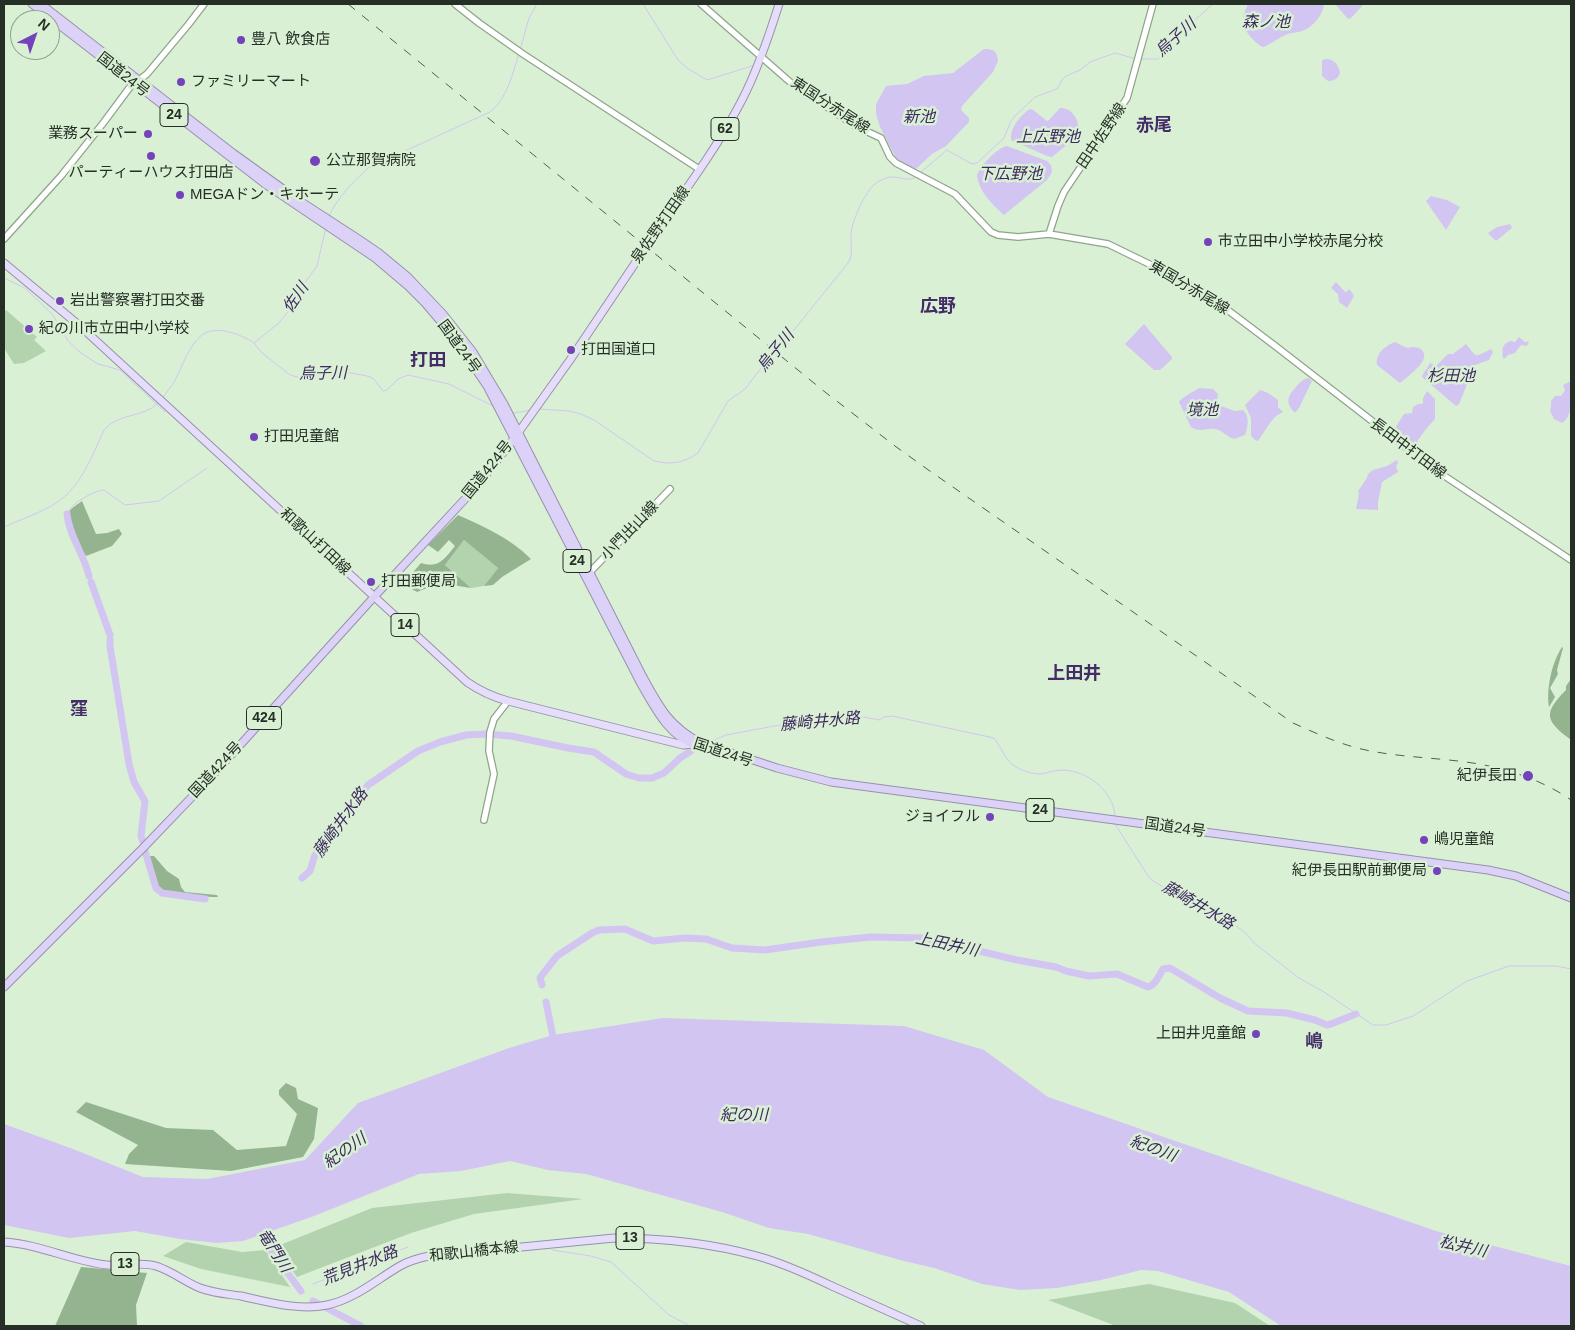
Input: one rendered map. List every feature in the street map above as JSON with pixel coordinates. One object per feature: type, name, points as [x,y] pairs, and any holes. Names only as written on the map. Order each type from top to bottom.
[{"type":"highway","name":"国道24号","points":[[32,4],[137,82]]},
{"type":"highway","name":"国道24号","points":[[42,4],[265,184],[286,199],[333,225],[392,271],[425,303],[465,352],[500,404],[636,676],[658,714],[668,726],[686,741],[720,753],[829,782],[1488,870],[1516,876],[1571,898]]},
{"type":"highway","name":"国道24号","points":[[516,436],[661,708],[673,725],[696,744]]},
{"type":"highway","name":"国道424号","points":[[4,987],[180,810],[478,485],[516,436]]},
{"type":"main road","name":"泉佐野打田線","points":[[516,436],[700,169],[742,100],[761,56],[779,4]]},
{"type":"main road","name":"和歌山打田線","points":[[4,263],[82,328],[467,682],[480,691],[508,701],[683,745],[696,744]]},
{"type":"main road","name":"和歌山橋本線","points":[[4,1242],[23,1245],[87,1262],[108,1265],[144,1263],[156,1266],[200,1288],[301,1306],[327,1305],[345,1300],[400,1266],[429,1256],[600,1239],[641,1238],[694,1242],[758,1256],[799,1271],[920,1326]]},
{"type":"street","points":[[4,239],[61,176],[130,87],[147,74],[204,4]]},
{"type":"street","points":[[455,4],[479,24],[520,52],[700,169]]},
{"type":"street","name":"東国分赤尾線","points":[[701,4],[790,82],[855,126],[881,138],[890,157],[896,163],[955,194],[991,232],[998,235],[1018,237],[1050,234],[1108,244],[1180,279],[1221,306],[1251,329]]},
{"type":"street","name":"田中佐野線","points":[[1050,234],[1064,192],[1127,98],[1153,4]]},
{"type":"street","name":"長田中打田線","points":[[1251,329],[1434,469],[1571,560]]},
{"type":"street","name":"小門出山線","points":[[590,572],[670,489]]},
{"type":"street","points":[[484,820],[494,774],[489,751],[490,732],[494,719],[508,701]]},
{"type":"green space","points":[[6,310],[37,337],[34,340],[46,351],[24,363],[14,364],[4,348],[4,312]]},
{"type":"green space","points":[[82,501],[96,534],[119,529],[122,534],[112,546],[86,556],[74,534],[68,516],[69,512]]},
{"type":"green space","points":[[458,515],[506,539],[531,559],[502,577],[493,585],[484,586],[498,568],[464,540],[445,565],[471,588],[440,583],[417,592],[410,588],[408,578],[421,563],[432,565],[441,561],[455,546],[449,540],[438,552],[428,545]]},
{"type":"green space","points":[[464,540],[498,568],[484,586],[471,588],[445,565]]},
{"type":"green space","points":[[1562,647],[1557,670],[1558,674],[1550,688],[1555,697],[1549,707],[1548,692],[1551,676],[1555,660]]},
{"type":"green space","points":[[1571,679],[1571,740],[1556,728],[1550,717],[1550,711],[1558,698],[1566,690],[1566,686]]},
{"type":"green space","points":[[148,856],[154,856],[167,871],[179,879],[181,887],[185,892],[217,895],[218,897],[186,895],[161,889],[155,883]]},
{"type":"green space","points":[[286,1083],[296,1088],[298,1099],[318,1108],[314,1139],[303,1157],[231,1171],[125,1164],[129,1154],[138,1145],[76,1112],[86,1102],[166,1128],[213,1130],[237,1150],[286,1146],[297,1114],[279,1095],[279,1090]]},
{"type":"green space","points":[[507,1193],[583,1199],[474,1214],[411,1233],[297,1277],[275,1247],[372,1208]]},
{"type":"green space","points":[[186,1242],[242,1252],[265,1250],[290,1287],[201,1269],[163,1256]]},
{"type":"green space","points":[[81,1267],[147,1273],[136,1305],[137,1326],[55,1326]]},
{"type":"green space","points":[[1149,1284],[1235,1303],[1270,1326],[1116,1326],[1048,1300]]},
{"type":"water","name":"森ノ池","points":[[1248,4],[1322,4],[1324,6],[1317,20],[1311,26],[1300,32],[1285,35],[1263,47],[1256,43],[1245,28],[1243,20]]},
{"type":"water","points":[[1335,4],[1364,4],[1348,19]]},
{"type":"water","name":"新池","points":[[984,49],[994,51],[998,61],[993,72],[962,106],[961,110],[969,118],[969,122],[946,146],[932,154],[916,169],[901,163],[896,158],[880,127],[876,114],[876,104],[886,86],[907,84],[924,76],[953,73]]},
{"type":"water","points":[[1322,60],[1334,61],[1339,67],[1340,73],[1334,80],[1328,81],[1322,76]]},
{"type":"water","name":"上広野池","points":[[1060,108],[1073,113],[1078,128],[1073,139],[1052,157],[1011,140],[1014,127],[1028,110],[1032,109],[1047,121]]},
{"type":"water","name":"下広野池","points":[[1007,146],[1047,161],[1051,165],[1052,172],[1047,180],[1004,215],[983,192],[977,175],[990,158]]},
{"type":"water","points":[[1431,196],[1447,200],[1460,207],[1446,230],[1426,201]]},
{"type":"water","points":[[1510,224],[1512,228],[1496,241],[1488,233],[1497,227]]},
{"type":"water","points":[[1336,282],[1345,292],[1348,289],[1354,296],[1347,308],[1339,302],[1338,294],[1331,288]]},
{"type":"water","points":[[1144,324],[1172,357],[1160,370],[1154,370],[1125,344]]},
{"type":"water","points":[[1519,337],[1525,342],[1529,341],[1527,346],[1521,345],[1515,353],[1508,355],[1504,359],[1502,353],[1504,346],[1510,341],[1515,342]]},
{"type":"water","points":[[1395,342],[1407,348],[1418,348],[1424,354],[1424,359],[1413,373],[1400,383],[1377,365],[1379,354],[1382,350]]},
{"type":"water","name":"杉田池","points":[[1466,344],[1476,355],[1491,349],[1493,352],[1489,360],[1475,365],[1459,404],[1456,406],[1422,377],[1430,363],[1436,366],[1448,354],[1453,354]]},
{"type":"water","points":[[1308,378],[1312,381],[1299,408],[1294,412],[1289,405],[1289,396],[1299,383]]},
{"type":"water","points":[[1571,381],[1570,410],[1566,420],[1562,423],[1554,419],[1550,411],[1551,401],[1555,396],[1561,396],[1565,390],[1563,385]]},
{"type":"water","name":"境池","points":[[1199,388],[1213,389],[1218,394],[1218,405],[1235,411],[1243,410],[1245,412],[1248,418],[1248,425],[1245,435],[1234,439],[1218,430],[1200,430],[1191,427],[1179,402]]},
{"type":"water","points":[[1260,390],[1278,400],[1278,407],[1283,412],[1276,416],[1258,441],[1251,436],[1251,418],[1245,405]]},
{"type":"water","points":[[1427,391],[1435,399],[1435,419],[1418,440],[1416,447],[1412,449],[1402,440],[1395,428],[1404,414],[1412,413],[1413,407],[1423,403],[1423,398]]},
{"type":"water","points":[[1397,460],[1398,472],[1382,482],[1378,510],[1356,509],[1358,491],[1368,474]]},
{"type":"water","points":[[663,1018],[904,1026],[984,1050],[1048,1097],[1436,1231],[1571,1266],[1571,1326],[1281,1326],[1229,1292],[1158,1271],[1141,1270],[1057,1288],[1020,1290],[982,1284],[934,1268],[808,1234],[769,1228],[722,1212],[586,1174],[548,1170],[510,1161],[461,1171],[419,1174],[314,1216],[243,1241],[216,1243],[135,1231],[69,1238],[4,1225],[4,1124],[143,1177],[207,1179],[305,1160],[358,1103],[509,1048],[553,1035]]},
{"type":"waterway","name":"佐川","points":[[520,50],[529,18],[537,4]]},
{"type":"waterway","points":[[643,4],[678,60],[707,80],[752,66]]},
{"type":"waterway","name":"烏子川","points":[[1140,59],[1158,59],[1188,26],[1213,4]]},
{"type":"waterway","name":"佐川","points":[[329,216],[341,196],[368,168],[490,112],[496,107],[512,77],[519,53]]},
{"type":"waterway","name":"烏子川","points":[[921,172],[947,150],[970,163],[977,163],[1004,138],[1011,121],[1035,97],[1057,89],[1066,76],[1080,70],[1090,62],[1115,53],[1136,59]]},
{"type":"waterway","name":"烏子川","points":[[538,409],[569,411],[581,414],[594,420],[654,461],[677,462],[688,459],[698,453],[728,401],[745,389],[778,346],[794,330],[848,263],[851,256],[851,233],[854,221],[871,187],[879,181],[888,178],[908,179],[916,177]]},
{"type":"waterway","name":"佐川","points":[[163,398],[174,382],[189,350],[202,335],[214,330],[229,332],[254,343],[279,323],[294,304],[306,281],[317,266],[326,227]]},
{"type":"waterway","points":[[4,278],[25,288],[53,315],[68,341],[81,353],[98,364],[120,370],[165,412]]},
{"type":"waterway","name":"烏子川","points":[[254,343],[261,352],[290,375],[297,377],[335,375],[346,372],[373,378],[383,391],[387,390],[398,379],[408,375],[449,384],[495,407]]},
{"type":"waterway","name":"佐川","points":[[4,527],[44,510],[65,496],[85,470],[104,430],[116,421],[145,411],[158,403]]},
{"type":"waterway","name":"烏子川","points":[[511,412],[531,410]]},
{"type":"waterway","points":[[67,514],[72,506],[82,499],[104,490],[125,505],[159,501],[207,468]]},
{"type":"waterway","name":"藤崎井水路","points":[[67,514],[68,522],[89,576]]},
{"type":"waterway","name":"藤崎井水路","points":[[91,582],[110,635]]},
{"type":"waterway","name":"藤崎井水路","points":[[110,640],[129,764],[134,782],[145,801],[141,836],[143,842]]},
{"type":"waterway","name":"藤崎井水路","points":[[712,741],[726,735],[812,719],[854,715],[879,720],[892,716],[994,738],[1010,763],[1029,772],[1040,774],[1063,770],[1082,774],[1090,778],[1105,791],[1114,808],[1115,817]]},
{"type":"waterway","name":"藤崎井水路","points":[[302,878],[310,871],[315,855],[368,785],[418,751],[440,742],[466,735],[511,736],[594,752],[626,774],[639,778],[652,778],[664,773],[680,758],[691,751]]},
{"type":"waterway","name":"藤崎井水路","points":[[1115,824],[1152,880],[1189,904],[1235,925],[1249,936],[1254,943],[1299,978],[1324,992],[1373,1025],[1386,1025],[1413,1016],[1467,981],[1509,966],[1556,966],[1571,969]]},
{"type":"waterway","name":"藤崎井水路","points":[[145,851],[156,888],[162,893],[205,899]]},
{"type":"waterway","name":"上田井川","points":[[542,985],[540,978],[557,956],[599,930],[625,929],[653,941],[685,938],[706,939],[732,948],[765,950],[871,937],[924,938],[1089,976],[1117,974],[1148,987],[1155,982],[1163,969],[1170,968],[1220,998],[1248,1011],[1287,1013],[1327,1025],[1356,1014]]},
{"type":"waterway","name":"上田井川","points":[[546,1002],[554,1042]]},
{"type":"waterway","name":"竜門川","points":[[258,1227],[272,1252],[301,1291]]},
{"type":"waterway","name":"荒見井水路","points":[[313,1284],[408,1247]]},
{"type":"waterway","name":"荒見井水路","points":[[552,1250],[591,1256],[611,1262],[669,1315],[690,1326]]},
{"type":"waterway","name":"竜門川","points":[[313,1301],[361,1326]]},
{"type":"railway","points":[[348,4],[825,392],[895,446],[1293,723],[1332,740],[1357,748],[1387,754],[1464,762],[1503,769],[1550,787],[1571,800]]},
{"type":"place","name":"豊八 飲食店","points":[[241,40]]},
{"type":"place","name":"ファミリーマート","points":[[181,82]]},
{"type":"place","name":"業務スーパー","points":[[148,134]]},
{"type":"place","name":"パーティーハウス打田店","points":[[151,156]]},
{"type":"place","name":"公立那賀病院","points":[[315,161]]},
{"type":"place","name":"MEGAドン・キホーテ","points":[[180,195]]},
{"type":"place","name":"市立田中小学校赤尾分校","points":[[1208,242]]},
{"type":"place","name":"岩出警察署打田交番","points":[[60,301]]},
{"type":"place","name":"紀の川市立田中小学校","points":[[29,329]]},
{"type":"place","name":"打田国道口","points":[[571,350]]},
{"type":"place","name":"打田児童館","points":[[254,437]]},
{"type":"place","name":"打田郵便局","points":[[371,582]]},
{"type":"place","name":"紀伊長田","points":[[1528,776]]},
{"type":"place","name":"ジョイフル","points":[[990,817]]},
{"type":"place","name":"嶋児童館","points":[[1424,840]]},
{"type":"place","name":"紀伊長田駅前郵便局","points":[[1437,871]]},
{"type":"place","name":"上田井児童館","points":[[1256,1034]]},
{"type":"district","name":"赤尾","points":[[1154,126]]},
{"type":"district","name":"広野","points":[[938,307]]},
{"type":"district","name":"打田","points":[[428,361]]},
{"type":"district","name":"上田井","points":[[1074,674]]},
{"type":"district","name":"窪","points":[[79,710]]},
{"type":"district","name":"嶋","points":[[1314,1042]]},
{"type":"water label","name":"紀の川","points":[[744,1116]]},
{"type":"water label","name":"紀の川","points":[[1153,1149]]},
{"type":"water label","name":"紀の川","points":[[345,1151]]},
{"type":"water label","name":"松井川","points":[[1463,1247]]}]
